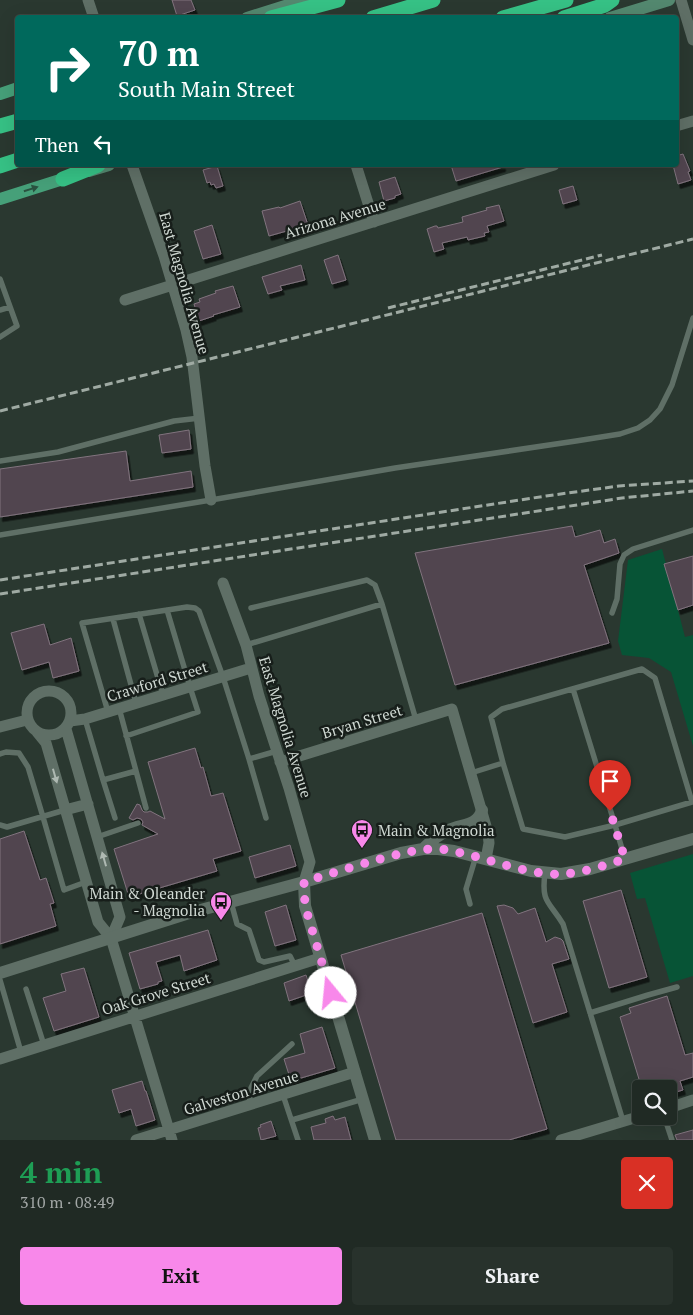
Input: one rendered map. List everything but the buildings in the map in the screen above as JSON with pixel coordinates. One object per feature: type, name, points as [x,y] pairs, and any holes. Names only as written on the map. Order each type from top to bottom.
[{"type":"highway","points":[[282,15],[338,0]]},
{"type":"highway","points":[[383,15],[433,0]]},
{"type":"highway","points":[[514,15],[566,0]]},
{"type":"highway","points":[[573,15],[605,5],[612,0]]},
{"type":"highway","points":[[0,126],[15,121]]},
{"type":"highway","points":[[0,166],[15,161]]},
{"type":"highway","points":[[63,179],[93,167]]},
{"type":"main road","points":[[256,15],[304,0]]},
{"type":"main road","points":[[620,15],[669,0]]},
{"type":"main road","points":[[0,94],[15,89]]},
{"type":"main road","points":[[0,199],[102,167]]},
{"type":"street","points":[[88,0],[93,15]]},
{"type":"street","points":[[681,0],[693,40]]},
{"type":"street","points":[[679,125],[693,121]]},
{"type":"street","name":"East Magnolia Avenue","points":[[133,167],[164,256],[186,330],[192,357],[211,500]]},
{"type":"street","points":[[357,167],[374,222]]},
{"type":"street","name":"Arizona Avenue","points":[[125,300],[548,167]]},
{"type":"street","name":"East Magnolia Avenue","points":[[223,583],[246,645],[310,862],[304,882]]},
{"type":"street","name":"Crawford Street","points":[[68,725],[252,668]]},
{"type":"street","points":[[111,938],[120,917],[68,725],[71,707],[63,695],[50,690],[36,694],[30,701],[27,705],[27,720],[46,743],[98,922],[111,938],[170,1135]]},
{"type":"street","name":"Bryan Street","points":[[278,756],[452,709],[471,773]]},
{"type":"street","points":[[0,727],[27,720]]},
{"type":"street","points":[[37,732],[52,736],[68,725]]},
{"type":"street","points":[[471,773],[488,833],[489,843],[481,858]]},
{"type":"street","points":[[66,810],[88,804]]},
{"type":"street","points":[[423,849],[434,838],[449,830],[477,820],[482,810]]},
{"type":"street","points":[[0,973],[186,914],[401,853],[423,849],[454,851],[531,871],[561,874],[577,872],[693,839]]},
{"type":"street","points":[[304,882],[305,906],[375,1140]]},
{"type":"street","name":"Oak Grove Street","points":[[0,1058],[320,958]]},
{"type":"street","name":"Galveston Avenue","points":[[136,1140],[170,1135],[249,1105],[355,1072]]},
{"type":"street","points":[[677,1105],[693,1100]]},
{"type":"street","points":[[561,1140],[600,1134],[623,1121],[632,1118]]},
{"type":"lane","points":[[0,279],[17,326],[0,337]]},
{"type":"lane","points":[[0,310],[10,307]]},
{"type":"lane","points":[[0,535],[395,468],[620,434],[638,428],[650,420],[660,409],[672,385],[693,318]]},
{"type":"lane","points":[[0,461],[58,452],[174,421],[200,418]]},
{"type":"lane","points":[[612,612],[617,600],[620,564],[624,555],[633,549],[693,530]]},
{"type":"lane","points":[[251,608],[367,580],[376,585],[416,720]]},
{"type":"lane","points":[[246,645],[382,604]]},
{"type":"lane","points":[[146,808],[126,736],[113,710],[82,623],[186,607],[196,608],[199,611],[223,677],[266,818]]},
{"type":"lane","points":[[126,736],[198,712],[167,610]]},
{"type":"lane","points":[[139,614],[163,695]]},
{"type":"lane","points":[[113,619],[136,703]]},
{"type":"lane","points":[[642,669],[655,678],[692,802],[615,825],[566,837],[522,829],[504,763],[491,717],[502,709],[642,669]]},
{"type":"lane","points":[[573,689],[625,859]]},
{"type":"lane","points":[[85,719],[115,818]]},
{"type":"lane","points":[[0,754],[6,752],[18,753],[28,767],[64,890],[86,882]]},
{"type":"lane","points":[[249,759],[278,756]]},
{"type":"lane","points":[[471,773],[504,763]]},
{"type":"lane","points":[[103,780],[136,771]]},
{"type":"lane","points":[[0,826],[7,827],[66,810]]},
{"type":"lane","points":[[97,837],[138,823]]},
{"type":"lane","points":[[470,904],[466,889],[481,858]]},
{"type":"lane","points":[[545,873],[544,896],[563,924],[623,1121]]},
{"type":"lane","points":[[231,902],[238,924],[249,930],[259,960],[264,962],[290,956],[295,966]]},
{"type":"lane","points":[[0,980],[21,1052]]},
{"type":"lane","points":[[590,1013],[677,987]]},
{"type":"lane","points":[[26,989],[44,1045]]},
{"type":"lane","points":[[249,1105],[252,1088],[257,1076],[292,1044]]},
{"type":"lane","points":[[283,1094],[298,1140]]},
{"type":"lane","points":[[292,1120],[363,1099]]},
{"type":"lane","points":[[667,1125],[672,1140]]},
{"type":"green space","points":[[662,549],[685,637],[693,635],[693,746],[671,672],[649,658],[622,655],[618,641],[628,560]]},
{"type":"green space","points":[[693,854],[693,976],[670,983],[645,898],[637,899],[630,873]]},
{"type":"railway","points":[[0,411],[693,239]]},
{"type":"railway","points":[[388,308],[602,255]]},
{"type":"railway","points":[[0,580],[546,496],[619,486],[693,481]]},
{"type":"railway","points":[[0,594],[622,498],[693,491]]},
{"type":"place","name":"Main & Magnolia","points":[[362,849]]},
{"type":"place","name":"Main & Oleander - Magnolia","points":[[221,921]]},
{"type":"route","points":[[331,993],[305,906],[304,882],[372,861],[423,849],[454,851],[545,873],[561,874],[590,870],[625,859],[610,811]]}]
